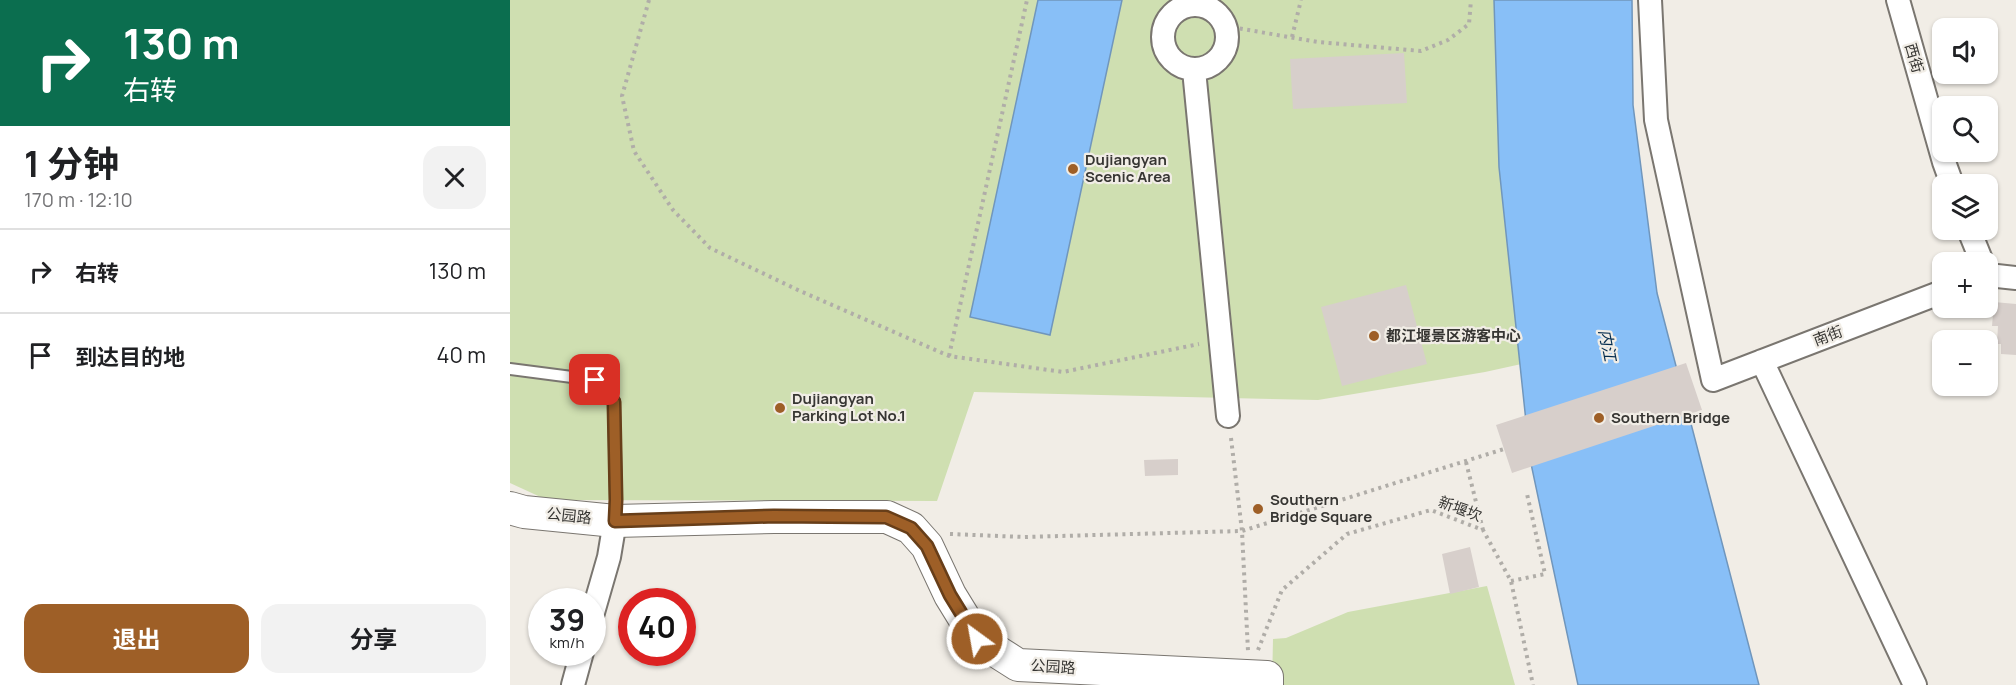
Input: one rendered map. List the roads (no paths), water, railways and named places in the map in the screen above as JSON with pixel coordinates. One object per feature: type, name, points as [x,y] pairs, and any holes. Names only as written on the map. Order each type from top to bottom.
[{"type":"street","name":"南街","points":[[1650,0],[1656,120],[1713,380],[1932,296]]},
{"type":"street","name":"西街","points":[[1898,0],[1948,174]]},
{"type":"street","points":[[1194,3],[1212,10],[1220,17],[1227,37],[1226,47],[1221,57],[1204,69],[1194,70],[1184,68],[1167,54],[1162,33],[1172,14],[1194,3]]},
{"type":"street","points":[[1194,70],[1228,416]]},
{"type":"street","points":[[1998,276],[2016,278]]},
{"type":"street","points":[[1762,361],[1915,685]]},
{"type":"street","name":"公园路","points":[[510,508],[524,512],[615,521],[774,516],[886,517],[911,528],[927,546],[950,595],[977,639],[1018,665],[1257,681]]},
{"type":"street","points":[[600,588],[609,557],[615,521]]},
{"type":"street","points":[[573,685],[578,666]]},
{"type":"lane","points":[[510,369],[595,380],[614,402],[615,521]]},
{"type":"water","points":[[1038,0],[1122,0],[1050,335],[970,317]]},
{"type":"water","name":"内江","points":[[1494,0],[1632,0],[1633,105],[1657,293],[1759,685],[1578,685],[1530,459],[1499,167]]},
{"type":"place","name":"Dujiangyan Scenic Area","points":[[1073,169]]},
{"type":"place","name":"都江堰景区游客中心","points":[[1374,336]]},
{"type":"place","name":"Dujiangyan Parking Lot No.1","points":[[780,408]]},
{"type":"place","name":"Southern Bridge","points":[[1599,418]]},
{"type":"place","name":"Southern Bridge Square","points":[[1258,509]]}]
